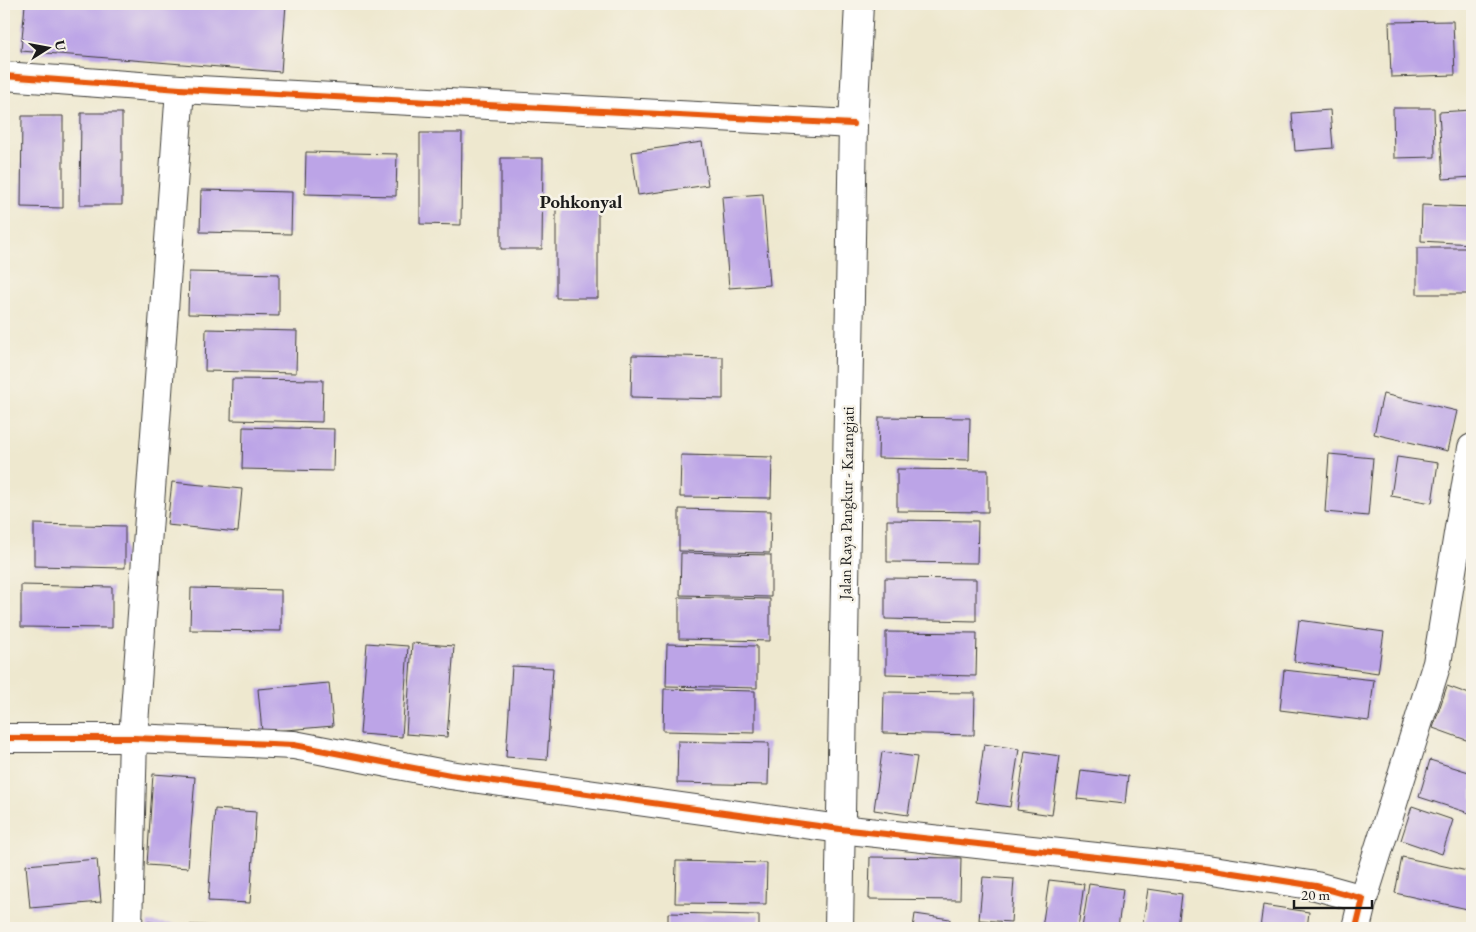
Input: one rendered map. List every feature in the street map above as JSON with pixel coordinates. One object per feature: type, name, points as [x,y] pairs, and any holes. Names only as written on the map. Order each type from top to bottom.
[{"type":"street","name":"Jalan Raya Pangkur - Karangjati","points":[[839,928],[853,124],[859,4]]},
{"type":"street","points":[[4,76],[180,88],[853,124]]},
{"type":"street","points":[[128,928],[132,738],[180,88]]},
{"type":"street","points":[[1356,928],[1363,899],[1437,663],[1472,448]]},
{"type":"street","points":[[4,738],[132,738],[294,745],[450,775],[840,829],[1207,869],[1316,886],[1363,899]]},
{"type":"building","points":[[4,4],[8,4],[5,31],[4,31]]},
{"type":"building","points":[[25,4],[286,4],[281,72],[21,51]]},
{"type":"building","points":[[1453,21],[1455,75],[1391,77],[1389,22]]},
{"type":"building","points":[[1393,108],[1434,108],[1435,157],[1394,158]]},
{"type":"building","points":[[1330,110],[1333,148],[1295,151],[1292,113]]},
{"type":"building","points":[[1472,110],[1472,177],[1443,179],[1439,112]]},
{"type":"building","points":[[81,113],[122,113],[122,205],[80,205]]},
{"type":"building","points":[[22,116],[63,116],[63,208],[21,207]]},
{"type":"building","points":[[420,133],[462,133],[461,225],[420,224]]},
{"type":"building","points":[[702,142],[708,185],[638,195],[632,152]]},
{"type":"building","points":[[306,152],[397,154],[396,196],[305,194]]},
{"type":"building","points":[[501,158],[543,158],[542,249],[501,249]]},
{"type":"building","points":[[201,190],[292,192],[291,234],[200,232]]},
{"type":"building","points":[[763,194],[770,285],[729,288],[722,197]]},
{"type":"building","points":[[1422,205],[1472,207],[1472,244],[1421,241]]},
{"type":"building","points":[[556,206],[598,207],[598,298],[556,298]]},
{"type":"building","points":[[1417,248],[1472,248],[1472,294],[1417,294]]},
{"type":"building","points":[[189,272],[279,274],[279,316],[188,314]]},
{"type":"building","points":[[206,329],[297,331],[296,373],[205,371]]},
{"type":"building","points":[[632,355],[723,357],[723,399],[631,397]]},
{"type":"building","points":[[232,379],[323,380],[322,422],[231,420]]},
{"type":"building","points":[[1383,394],[1457,411],[1448,451],[1374,434]]},
{"type":"building","points":[[879,417],[970,418],[969,460],[878,458]]},
{"type":"building","points":[[243,427],[334,429],[333,471],[242,469]]},
{"type":"building","points":[[1329,454],[1373,458],[1368,516],[1325,512]]},
{"type":"building","points":[[681,455],[772,457],[771,498],[680,497]]},
{"type":"building","points":[[1397,457],[1438,463],[1432,503],[1391,496]]},
{"type":"building","points":[[897,469],[988,470],[988,512],[897,511]]},
{"type":"building","points":[[172,482],[242,489],[238,532],[167,525]]},
{"type":"building","points":[[679,509],[771,511],[770,553],[679,551]]},
{"type":"building","points":[[887,520],[978,521],[977,563],[887,562]]},
{"type":"building","points":[[34,524],[125,526],[125,568],[34,566]]},
{"type":"building","points":[[681,553],[771,555],[771,597],[680,595]]},
{"type":"building","points":[[885,578],[976,579],[976,621],[885,619]]},
{"type":"building","points":[[21,585],[112,587],[112,628],[21,627]]},
{"type":"building","points":[[191,588],[281,590],[281,631],[190,630]]},
{"type":"building","points":[[679,597],[770,599],[770,641],[679,639]]},
{"type":"building","points":[[1299,620],[1384,632],[1378,673],[1294,661]]},
{"type":"building","points":[[886,632],[977,633],[976,676],[886,674]]},
{"type":"building","points":[[367,643],[408,646],[402,737],[360,734]]},
{"type":"building","points":[[412,643],[454,646],[447,737],[406,734]]},
{"type":"building","points":[[667,644],[757,646],[757,688],[666,686]]},
{"type":"building","points":[[512,666],[553,668],[547,760],[506,757]]},
{"type":"building","points":[[1284,670],[1374,680],[1369,721],[1280,710]]},
{"type":"building","points":[[329,683],[333,726],[262,732],[258,689]]},
{"type":"building","points":[[1447,686],[1472,695],[1472,732],[1469,741],[1433,728]]},
{"type":"building","points":[[664,689],[755,691],[755,733],[663,731]]},
{"type":"building","points":[[884,692],[975,693],[974,735],[883,733]]},
{"type":"building","points":[[678,741],[769,743],[768,785],[677,783]]},
{"type":"building","points":[[984,744],[1019,749],[1010,807],[976,802]]},
{"type":"building","points":[[1025,751],[1060,756],[1052,815],[1017,810]]},
{"type":"building","points":[[882,752],[917,757],[908,815],[874,810]]},
{"type":"building","points":[[1430,760],[1472,773],[1472,814],[1419,797]]},
{"type":"building","points":[[1081,770],[1128,776],[1125,804],[1077,799]]},
{"type":"building","points":[[153,774],[195,777],[188,868],[147,865]]},
{"type":"building","points":[[1412,806],[1453,820],[1442,854],[1401,840]]},
{"type":"building","points":[[215,809],[256,812],[250,903],[208,901]]},
{"type":"building","points":[[870,857],[961,858],[960,900],[869,899]]},
{"type":"building","points":[[1402,857],[1472,872],[1472,910],[1395,893]]},
{"type":"building","points":[[97,859],[101,902],[30,908],[26,865]]},
{"type":"building","points":[[676,861],[767,863],[766,904],[675,903]]},
{"type":"building","points":[[983,877],[1014,879],[1011,922],[979,920]]},
{"type":"building","points":[[1049,880],[1084,884],[1078,928],[1042,928]]},
{"type":"building","points":[[1089,884],[1123,889],[1118,928],[1082,928]]},
{"type":"building","points":[[1148,889],[1182,894],[1178,928],[1142,928]]},
{"type":"building","points":[[1263,905],[1309,912],[1307,928],[1260,928]]},
{"type":"building","points":[[668,913],[759,915],[759,928],[668,928]]},
{"type":"building","points":[[915,914],[950,919],[949,928],[913,928]]},
{"type":"building","points":[[148,922],[175,924],[175,928],[147,928]]},
{"type":"building","points":[[190,925],[268,927],[268,928],[190,928]]},
{"type":"cycle path","points":[[4,76],[180,89],[853,124]]},
{"type":"cycle path","points":[[4,738],[133,738],[294,745],[450,775],[840,829],[1207,869],[1316,886],[1363,899],[1356,928]]},
{"type":"district","name":"Pohkonyal","points":[[581,201]]}]
